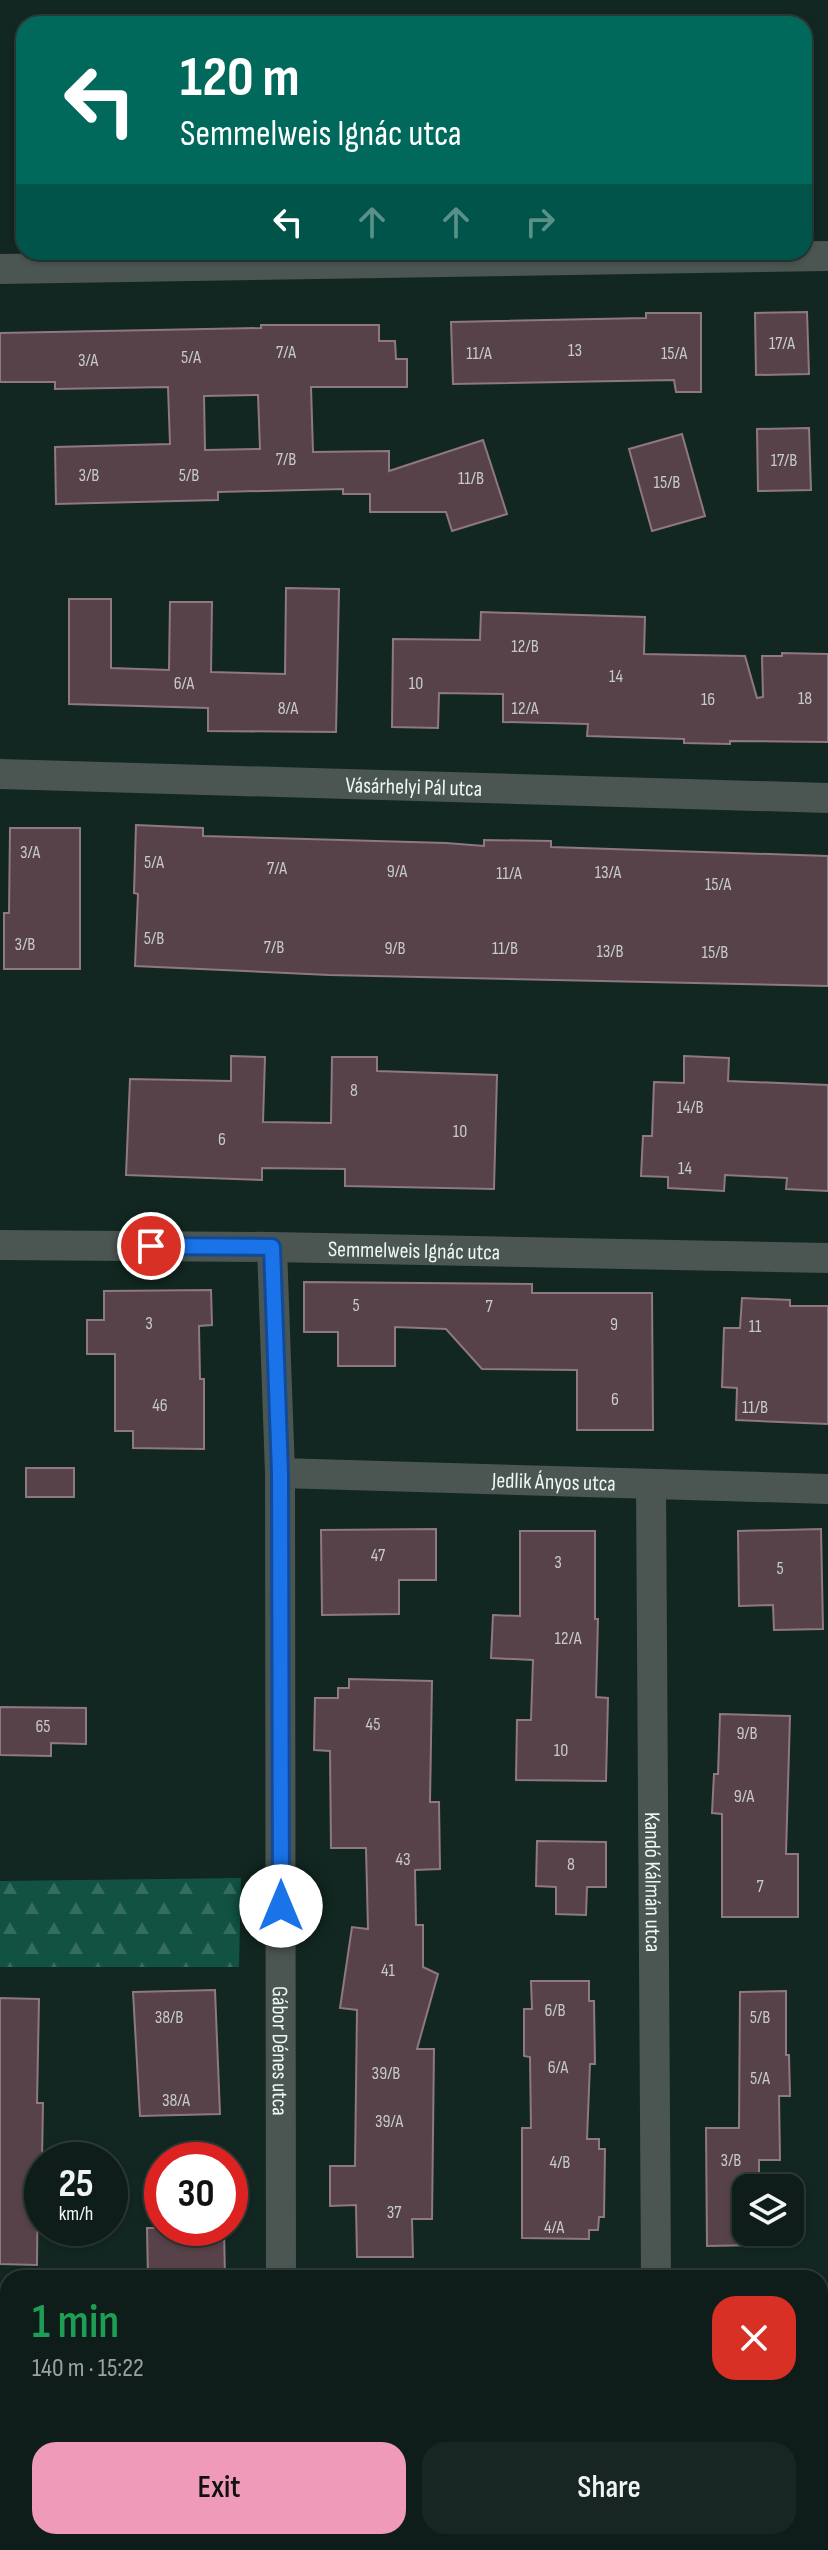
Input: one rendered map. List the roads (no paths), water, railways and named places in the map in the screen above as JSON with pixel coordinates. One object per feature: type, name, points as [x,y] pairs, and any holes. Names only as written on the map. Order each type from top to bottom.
[{"type":"street","points":[[0,269],[573,260]]},
{"type":"street","name":"Vásárhelyi Pál utca","points":[[0,774],[828,798]]},
{"type":"street","name":"Semmelweis Ignác utca","points":[[0,1245],[828,1258]]},
{"type":"street","name":"Gábor Dénes utca","points":[[272,1247],[280,1473],[281,2270]]},
{"type":"street","name":"Jedlik Ányos utca","points":[[280,1473],[828,1489]]},
{"type":"street","name":"Kandó Kálmán utca","points":[[651,1484],[656,2270]]}]
